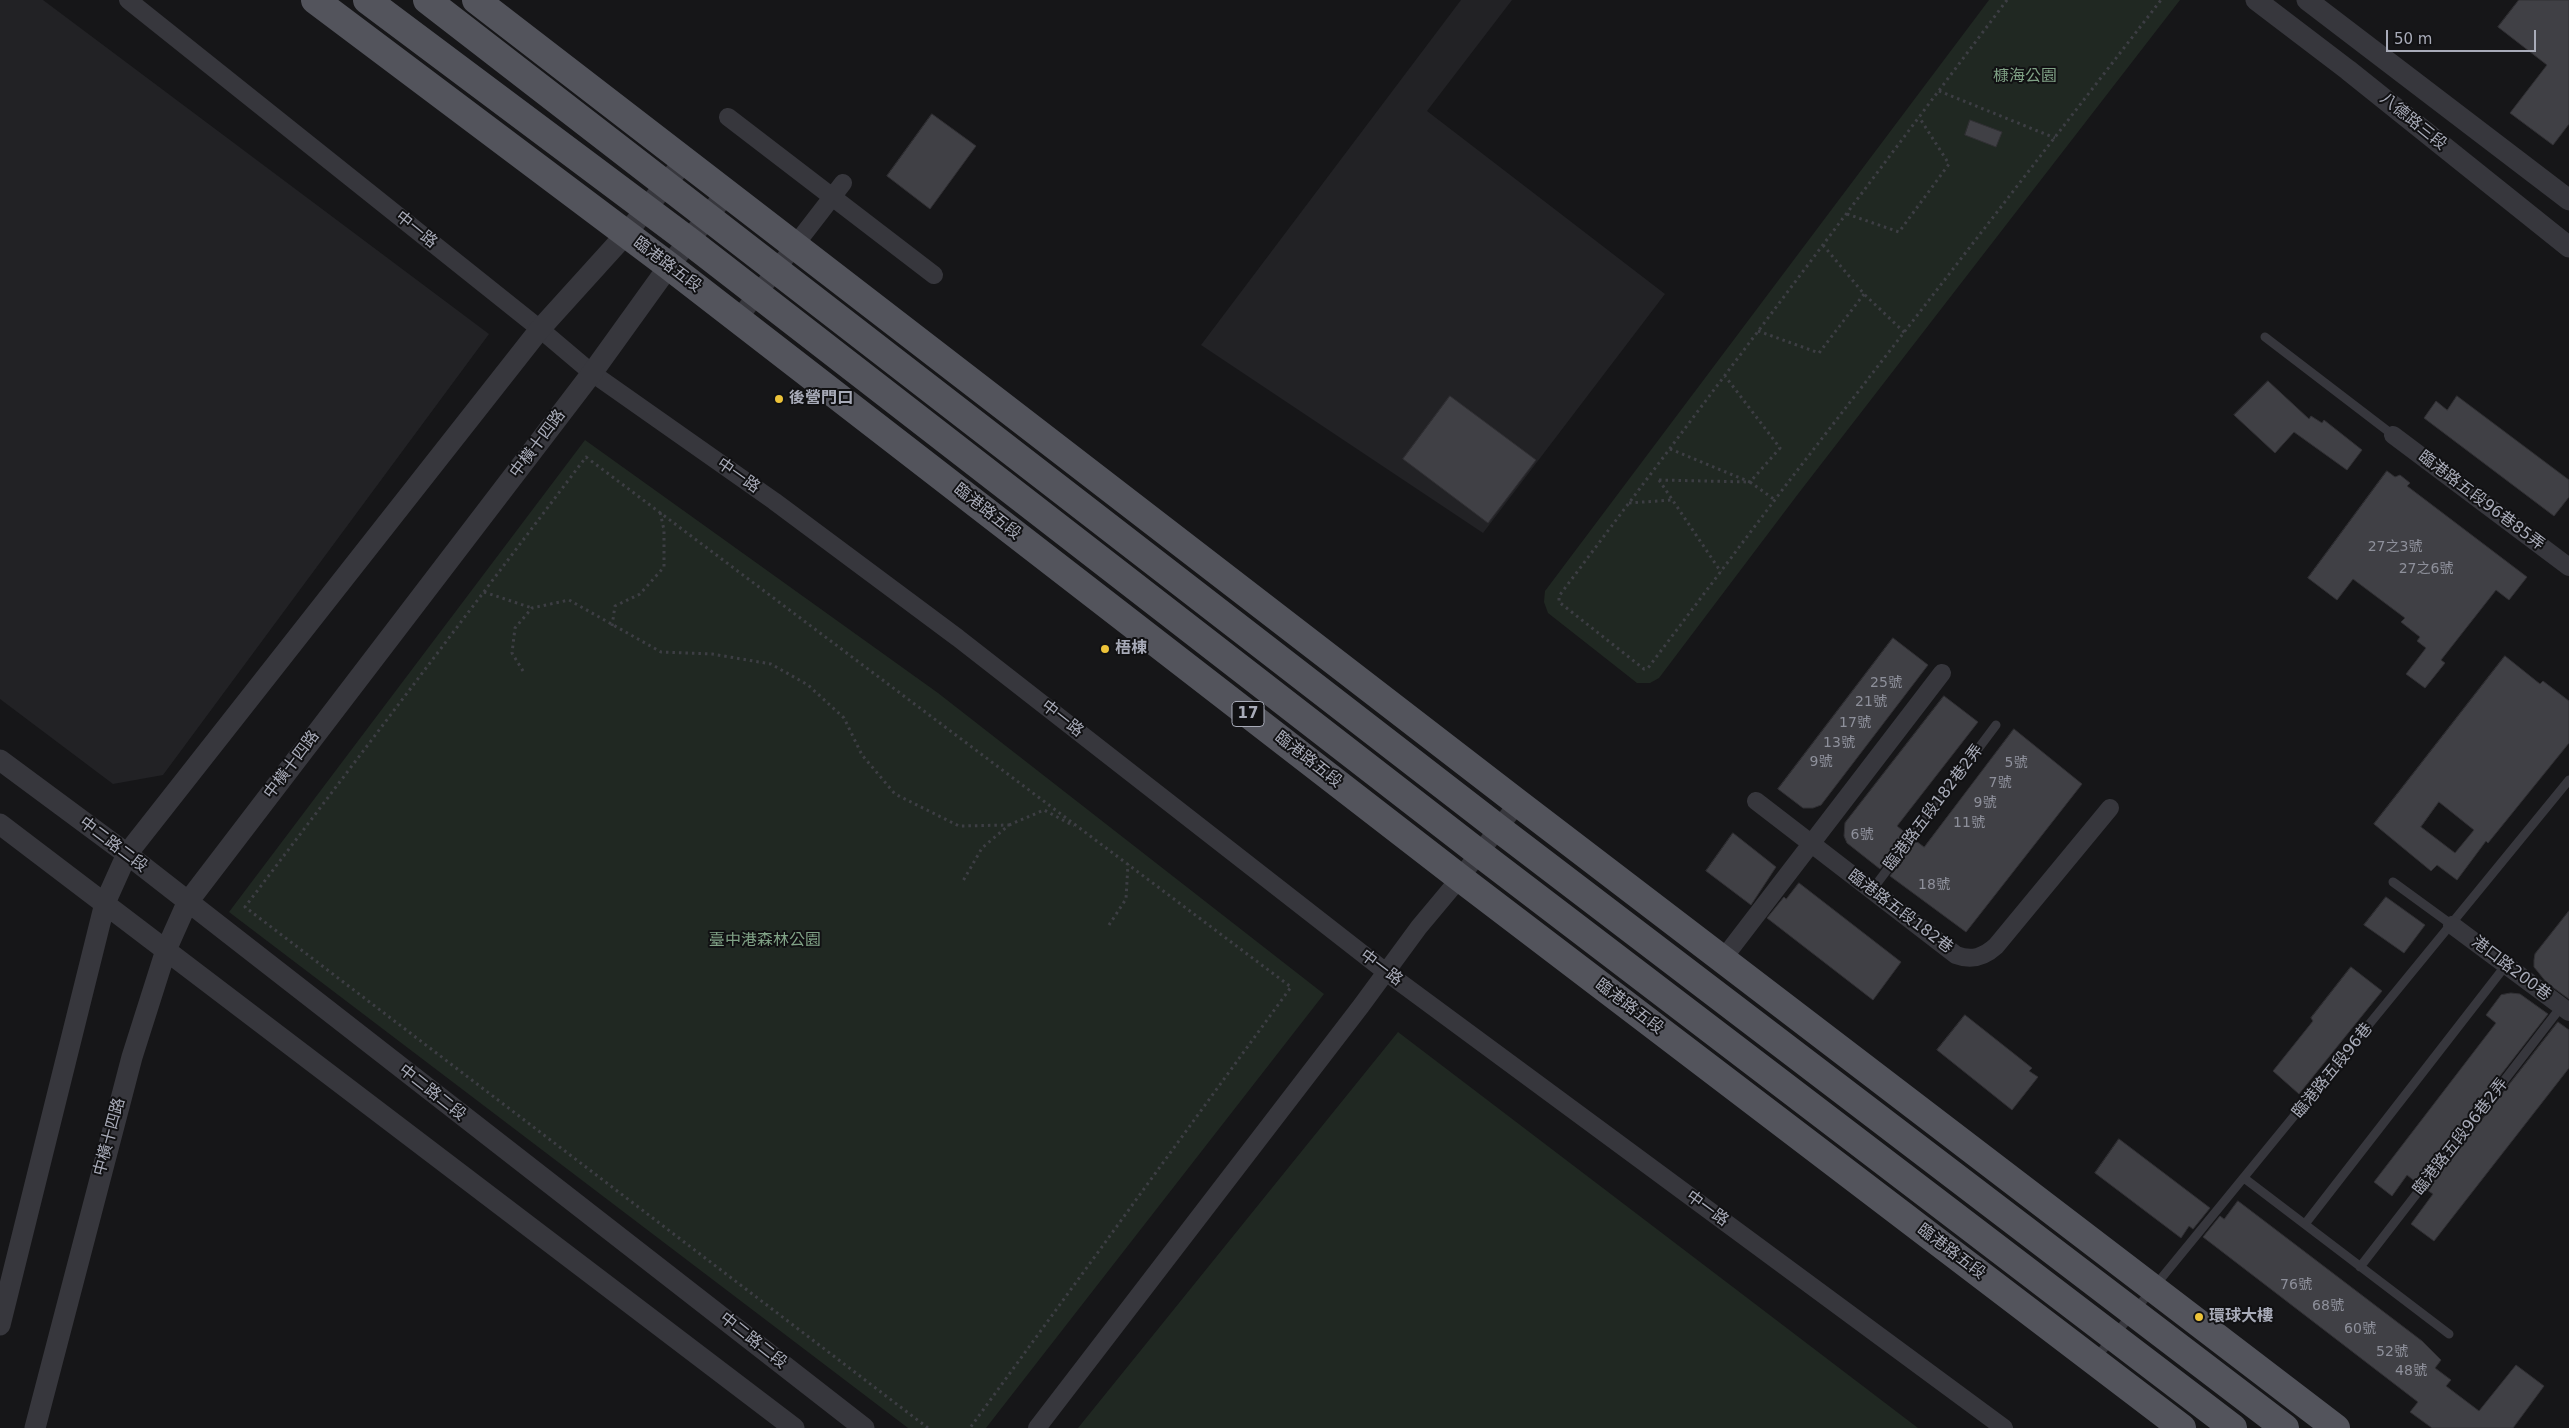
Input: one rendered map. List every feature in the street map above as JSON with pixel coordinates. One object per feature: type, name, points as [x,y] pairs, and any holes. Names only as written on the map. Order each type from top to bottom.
[{"type":"main road","name":"臨港路五段","points":[[314,0],[669,266],[1460,878],[2182,1428]]},
{"type":"main road","name":"臨港路五段","points":[[367,0],[689,241],[1479,853],[2233,1428]]},
{"type":"main road","points":[[427,0],[1498,828],[2285,1428]]},
{"type":"main road","points":[[476,0],[1722,960],[2336,1428]]},
{"type":"street","name":"中一路","points":[[128,0],[540,329],[592,373],[774,501],[958,638],[1386,972],[2004,1428]]},
{"type":"street","name":"八德路三段","points":[[2256,0],[2348,70],[2569,247]]},
{"type":"street","name":"八德路三段","points":[[2307,0],[2569,200]]},
{"type":"street","points":[[728,117],[837,190],[934,275]]},
{"type":"street","points":[[0,1325],[106,904],[127,854],[540,329],[626,234],[685,160]]},
{"type":"street","points":[[738,319],[837,190]]},
{"type":"street","name":"中橫十四路","points":[[35,1428],[132,1057],[166,950],[187,903],[592,373],[669,266],[727,192]]},
{"type":"street","name":"臨港路五段96巷85弄","points":[[2393,435],[2569,566]]},
{"type":"street","points":[[1722,960],[1942,673]]},
{"type":"street","name":"中二路二段","points":[[0,760],[127,854],[187,903],[864,1428]]},
{"type":"street","name":"臨港路五段182巷","points":[[1756,801],[1956,955],[1965,958],[1982,957],[2002,939],[2110,808]]},
{"type":"street","points":[[1037,1428],[1419,927],[1518,803]]},
{"type":"street","points":[[0,824],[794,1428]]},
{"type":"street","name":"港口路200巷","points":[[2452,925],[2565,1010]]},
{"type":"lane","points":[[2264,338],[2393,435]]},
{"type":"lane","name":"臨港路五段182巷2弄","points":[[1872,890],[1996,725]]},
{"type":"lane","name":"臨港路五段96巷","points":[[2094,1360],[2569,780]]},
{"type":"lane","points":[[2393,882],[2452,925]]},
{"type":"lane","points":[[2305,1224],[2506,965]]},
{"type":"lane","name":"臨港路五段96巷2弄","points":[[2360,1266],[2565,1010]]},
{"type":"lane","points":[[2244,1178],[2449,1334]]},
{"type":"path","points":[[2007,0],[1560,595],[1558,600],[1643,668],[1648,668],[1775,500],[2162,0]]},
{"type":"path","points":[[1939,91],[2055,138]]},
{"type":"path","points":[[1847,214],[1899,232],[1949,164],[1919,117]]},
{"type":"path","points":[[1823,245],[1864,294],[1905,333]]},
{"type":"path","points":[[1758,331],[1819,353],[1864,294]]},
{"type":"path","points":[[1721,572],[1659,480],[1750,482],[1780,448],[1725,376]]},
{"type":"path","points":[[1670,449],[1750,482],[1775,500]]},
{"type":"path","points":[[928,1428],[244,907],[586,457],[1291,987],[970,1428]]},
{"type":"path","points":[[1629,503],[1673,500]]},
{"type":"path","points":[[612,626],[615,606],[640,594],[664,567],[664,530],[660,512]]},
{"type":"path","points":[[484,592],[532,608],[568,600],[661,652],[712,654],[771,664],[808,685],[844,718],[862,755],[895,794],[959,826],[1009,824],[1044,810],[1083,831]]},
{"type":"path","points":[[523,672],[512,653],[515,628],[532,608]]},
{"type":"path","points":[[962,881],[982,848],[1009,824]]},
{"type":"path","points":[[1110,925],[1126,899],[1128,864]]},
{"type":"shaded area","points":[[0,0],[43,0],[489,334],[163,775],[113,784],[0,699]]},
{"type":"shaded area","points":[[1461,0],[1512,0],[1427,111],[1665,294],[1483,533],[1201,345]]},
{"type":"green space","name":"槺海公園","points":[[1989,0],[2180,0],[1798,494],[1659,678],[1650,683],[1637,683],[1548,613],[1544,602],[1545,591]]},
{"type":"green space","name":"臺中港森林公園","points":[[585,440],[938,693],[1324,994],[986,1428],[908,1428],[229,912]]},
{"type":"green space","points":[[1398,1032],[1918,1428],[1078,1428]]},
{"type":"building","points":[[2519,0],[2569,0],[2569,124],[2553,145],[2510,113],[2547,65],[2498,27]]},
{"type":"building","points":[[932,114],[976,146],[930,209],[887,176]]},
{"type":"building","points":[[1970,120],[2002,132],[1996,147],[1965,135]]},
{"type":"building","points":[[2268,381],[2309,419],[2311,416],[2322,423],[2324,420],[2362,450],[2347,470],[2294,432],[2275,453],[2234,415]]},
{"type":"building","points":[[1450,396],[1536,460],[1488,523],[1403,459]]},
{"type":"building","points":[[2457,396],[2569,480],[2569,497],[2554,516],[2424,418],[2436,401],[2447,410]]},
{"type":"building","points":[[2387,471],[2395,477],[2400,475],[2410,483],[2407,486],[2527,577],[2509,600],[2496,590],[2441,660],[2445,663],[2425,688],[2406,674],[2426,648],[2417,641],[2420,637],[2401,622],[2405,618],[2353,579],[2337,600],[2308,578]]},
{"type":"building","points":[[1893,638],[1928,665],[1821,805],[1813,808],[1803,808],[1778,789]]},
{"type":"building","points":[[2505,656],[2540,684],[2543,681],[2569,701],[2569,743],[2488,843],[2486,841],[2457,880],[2437,865],[2431,871],[2374,824]],"holes":[[[2439,802],[2474,830],[2455,853],[2421,827]]]},
{"type":"building","points":[[1944,696],[1978,722],[1897,826],[1907,834],[1880,869],[1847,843],[1844,836],[1845,823]]},
{"type":"building","points":[[2014,729],[2082,784],[1966,932],[1890,876],[1916,841],[1924,847]]},
{"type":"building","points":[[1733,833],[1776,867],[1751,905],[1706,871]]},
{"type":"building","points":[[1799,883],[1901,962],[1873,1000],[1767,918],[1784,897],[1786,899]]},
{"type":"building","points":[[2386,897],[2425,925],[2404,953],[2364,925]]},
{"type":"building","points":[[2569,911],[2569,999],[2547,983],[2534,967],[2534,960],[2535,954]]},
{"type":"building","points":[[2351,967],[2382,991],[2299,1094],[2273,1071],[2313,1021],[2311,1018]]},
{"type":"building","points":[[2520,994],[2548,1014],[2417,1183],[2407,1175],[2392,1196],[2374,1182],[2496,1023],[2486,1015],[2501,995]]},
{"type":"building","points":[[1965,1015],[2032,1068],[2029,1071],[2038,1077],[2012,1110],[1937,1050]]},
{"type":"building","points":[[2558,1022],[2569,1030],[2569,1068],[2434,1241],[2411,1224],[2433,1194],[2427,1190]]},
{"type":"building","points":[[2119,1139],[2210,1208],[2193,1229],[2189,1226],[2181,1238],[2095,1173]]},
{"type":"building","points":[[2238,1201],[2422,1341],[2441,1360],[2435,1368],[2451,1380],[2446,1386],[2479,1411],[2516,1365],[2544,1386],[2513,1428],[2432,1428],[2410,1412],[2418,1402],[2203,1237],[2220,1216],[2224,1219]]},
{"type":"place","name":"後營門口","points":[[779,399]]},
{"type":"place","name":"梧棟","points":[[1105,649]]},
{"type":"place","name":"環球大樓","points":[[2199,1317]]}]
